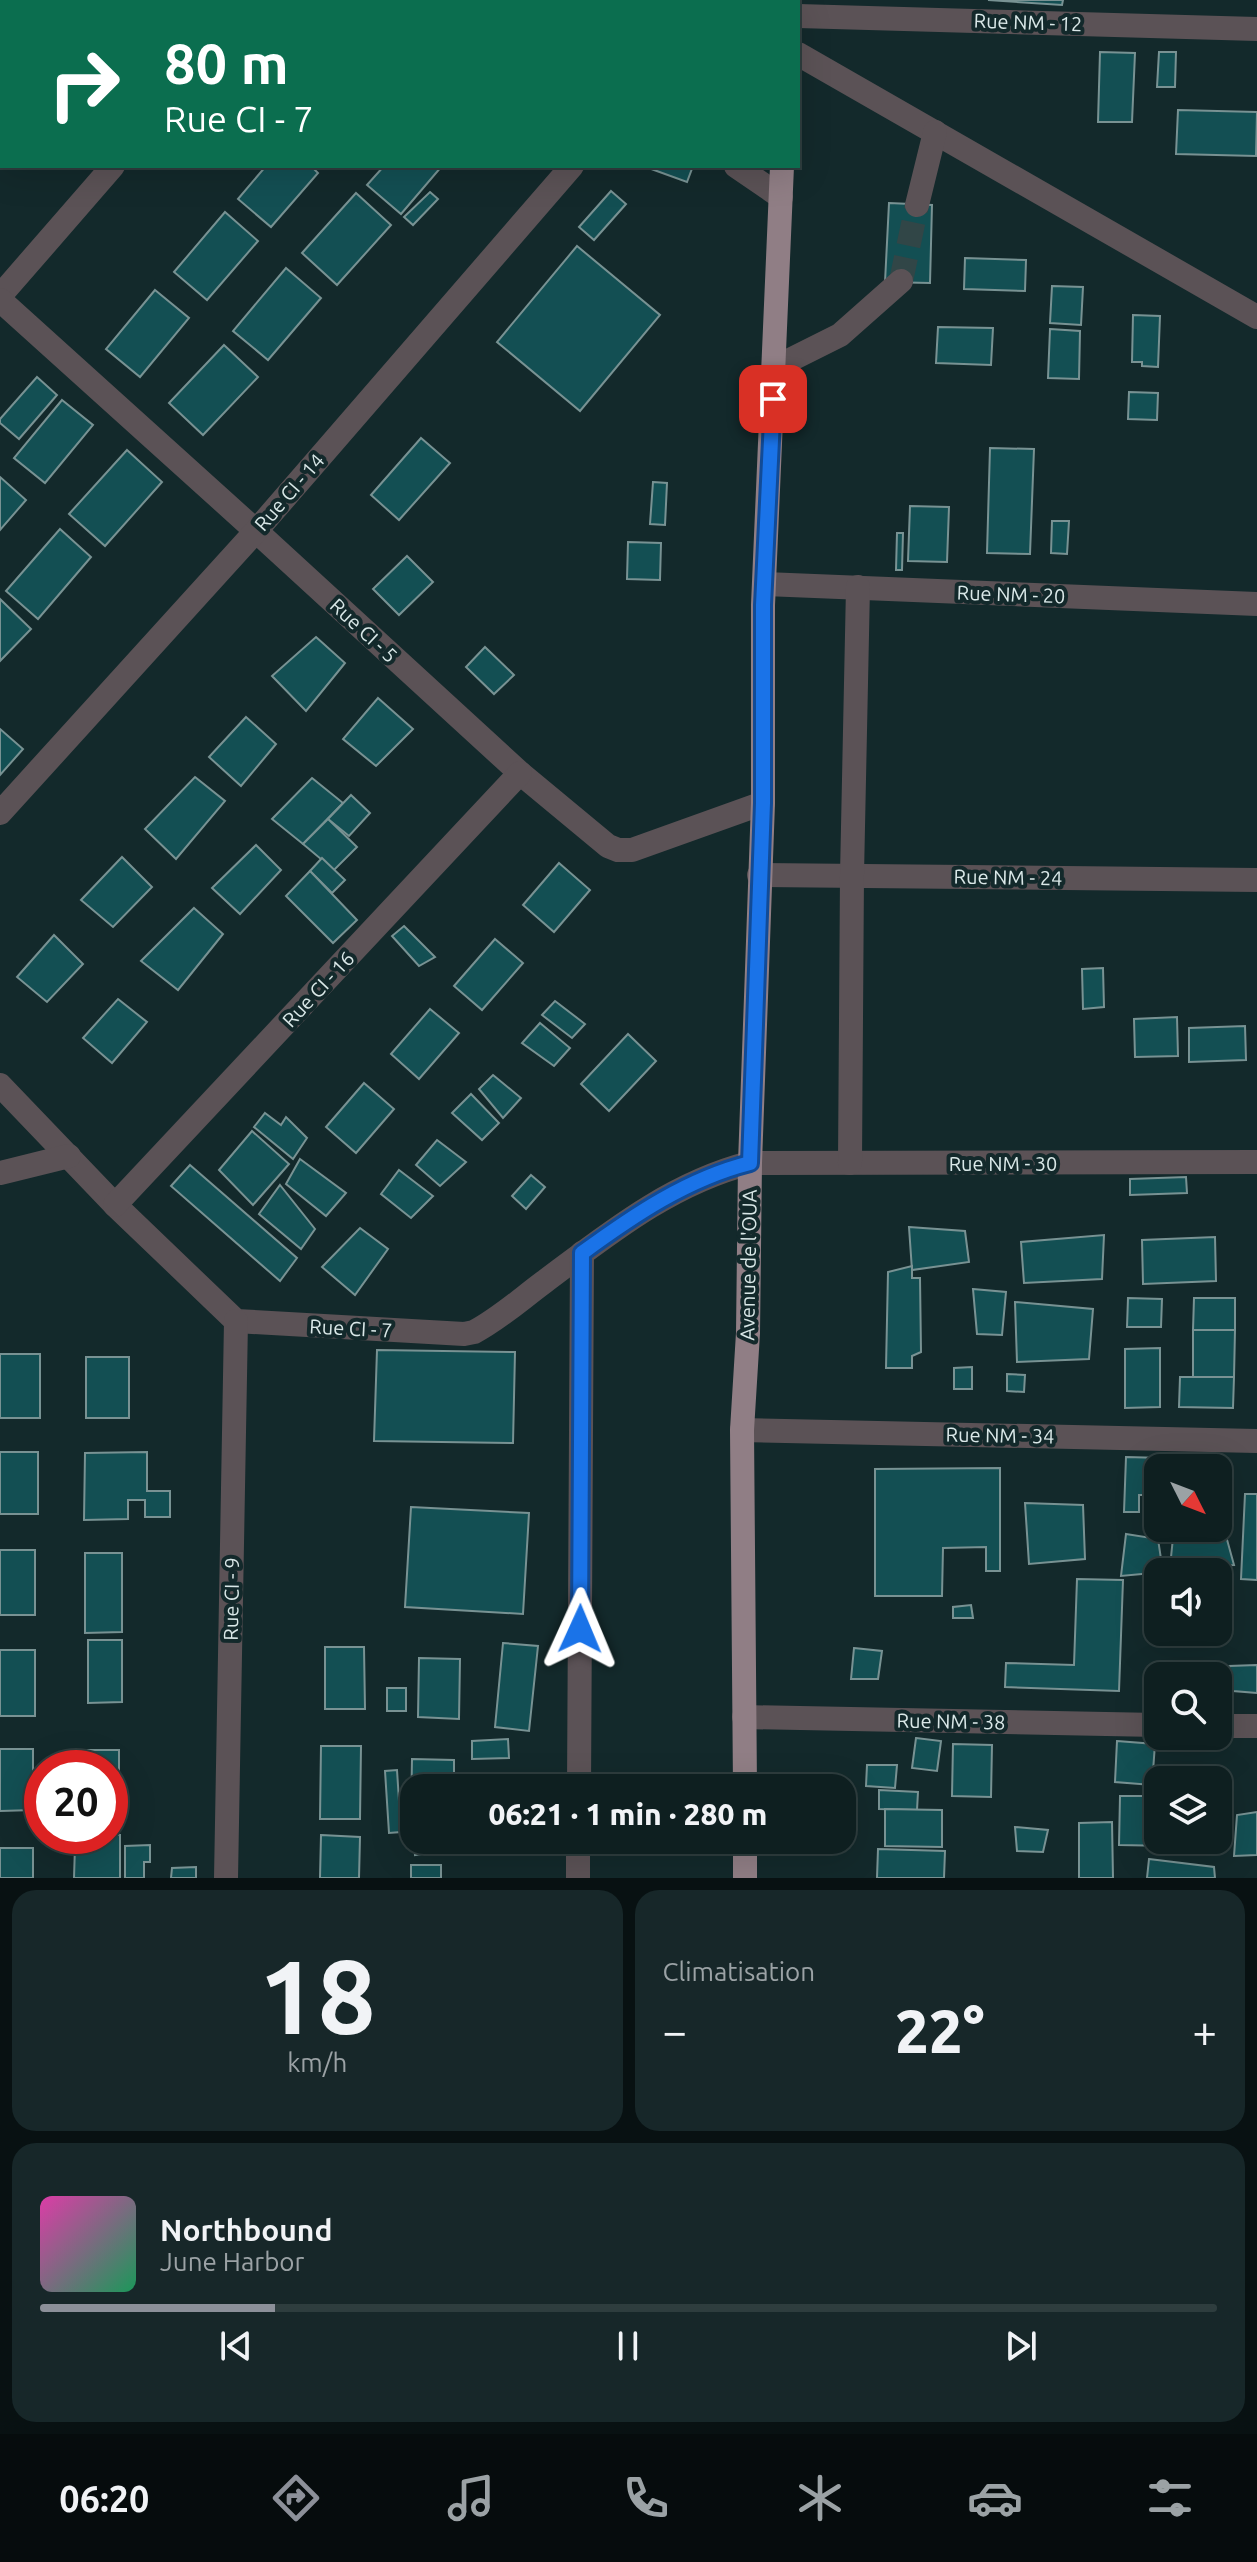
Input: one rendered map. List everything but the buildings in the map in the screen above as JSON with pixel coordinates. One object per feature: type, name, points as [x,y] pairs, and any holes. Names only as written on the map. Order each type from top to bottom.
[{"type":"main road","name":"Avenue de l'OUA","points":[[745,1774],[742,1430],[748,1333],[750,1163],[763,803],[763,605],[782,168]]},
{"type":"main road","points":[[745,1854],[745,1878]]},
{"type":"street","name":"Rue NM - 12","points":[[800,16],[1257,29]]},
{"type":"street","points":[[800,55],[1257,317]]},
{"type":"street","points":[[917,205],[935,132]]},
{"type":"street","points":[[0,298],[111,168]]},
{"type":"street","name":"Rue CI - 14","points":[[0,813],[256,531],[570,168]]},
{"type":"street","points":[[739,168],[781,197]]},
{"type":"street","points":[[774,368],[840,335],[901,281]]},
{"type":"street","name":"Rue CI - 5","points":[[0,298],[520,773],[608,846],[632,850],[763,803]]},
{"type":"street","name":"Rue NM - 20","points":[[765,584],[1257,604]]},
{"type":"street","points":[[850,1163],[858,587]]},
{"type":"street","name":"Rue CI - 16","points":[[115,1205],[520,773]]},
{"type":"street","name":"Rue NM - 24","points":[[759,875],[1257,880]]},
{"type":"street","points":[[0,1085],[115,1205],[236,1321]]},
{"type":"street","points":[[0,1173],[69,1156]]},
{"type":"street","name":"Rue NM - 30","points":[[750,1163],[1257,1162]]},
{"type":"street","name":"Rue CI - 7","points":[[236,1321],[464,1334],[474,1332],[646,1209],[717,1171],[750,1163]]},
{"type":"street","points":[[579,1774],[582,1253]]},
{"type":"street","name":"Rue CI - 9","points":[[226,1878],[236,1321]]},
{"type":"street","name":"Rue NM - 34","points":[[742,1430],[1257,1441]]},
{"type":"street","name":"Rue NM - 38","points":[[744,1717],[1144,1725]]},
{"type":"street","points":[[1232,1726],[1257,1726]]},
{"type":"street","points":[[578,1854],[578,1878]]},
{"type":"tunnel","points":[[901,281],[917,205]]},
{"type":"route","points":[[580,1629],[582,1253],[686,1186],[717,1171],[750,1163],[763,803],[763,605],[773,399]]}]
